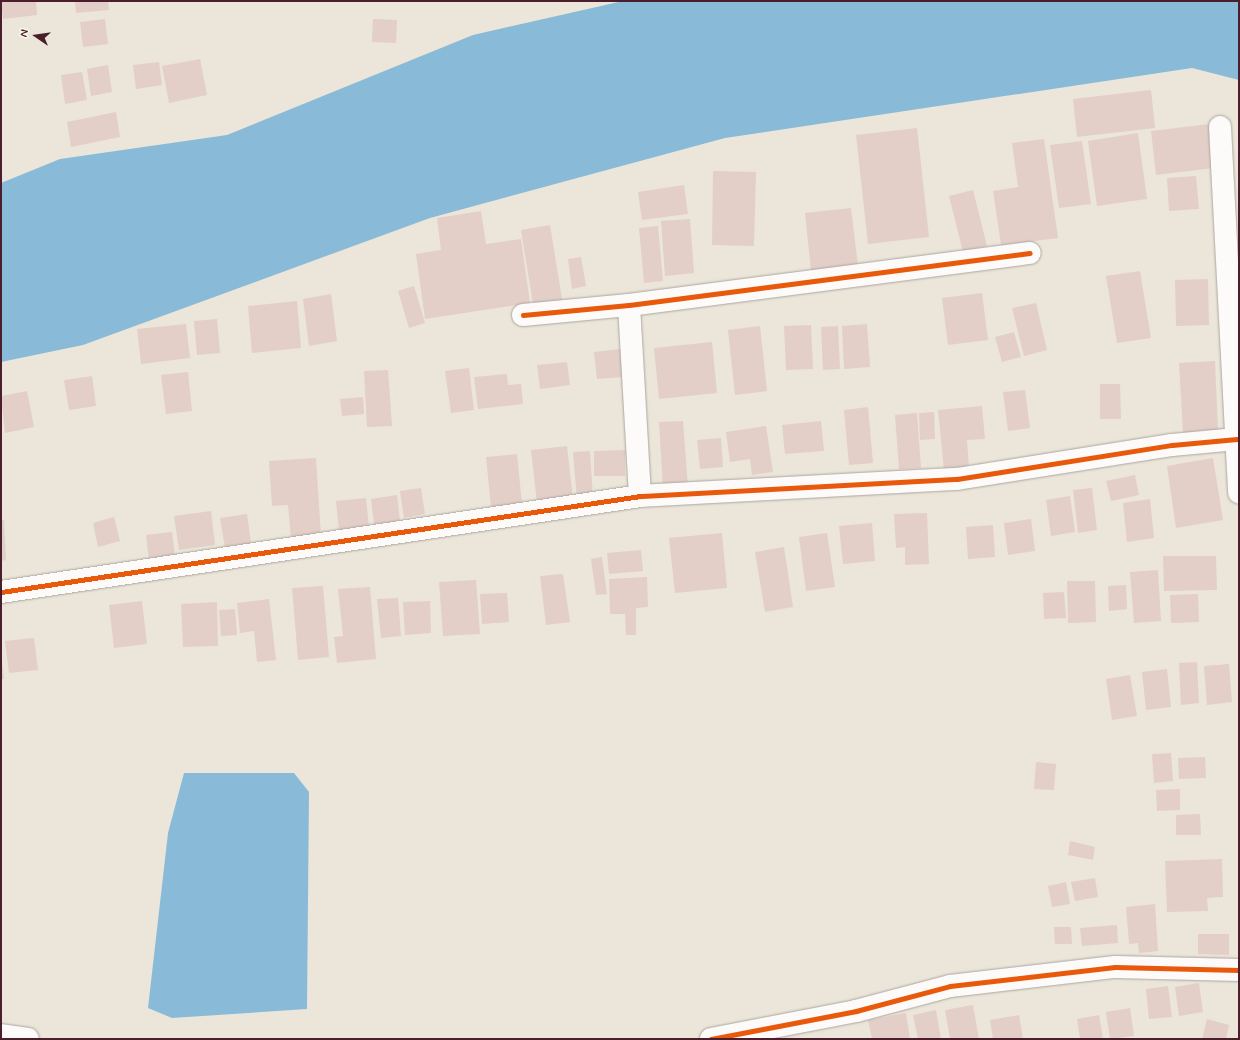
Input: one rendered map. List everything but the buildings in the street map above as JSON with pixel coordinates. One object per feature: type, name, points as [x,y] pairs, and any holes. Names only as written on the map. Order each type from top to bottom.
[{"type":"street","points":[[1220,127],[1239,493]]},
{"type":"street","points":[[523,315],[629,305],[1030,254]]},
{"type":"street","points":[[629,305],[640,496]]},
{"type":"street","points":[[1,592],[640,496],[957,479],[1172,445],[1237,439]]},
{"type":"street","points":[[711,1039],[856,1011],[950,986],[1115,967],[1239,970]]},
{"type":"street","points":[[1,1035],[28,1039]]},
{"type":"water","points":[[623,1],[1239,1],[1239,80],[1192,68],[725,138],[430,218],[83,345],[1,362],[1,183],[60,159],[227,135],[473,35]]},
{"type":"water","points":[[184,773],[294,773],[309,792],[307,1009],[172,1018],[148,1008],[168,833]]},
{"type":"cycle path","points":[[523,315],[629,305],[1030,253]]},
{"type":"cycle path","points":[[1,592],[640,496],[957,479],[1172,445],[1237,439]]},
{"type":"cycle path","points":[[711,1039],[856,1011],[950,986],[1115,967],[1239,970]]}]
